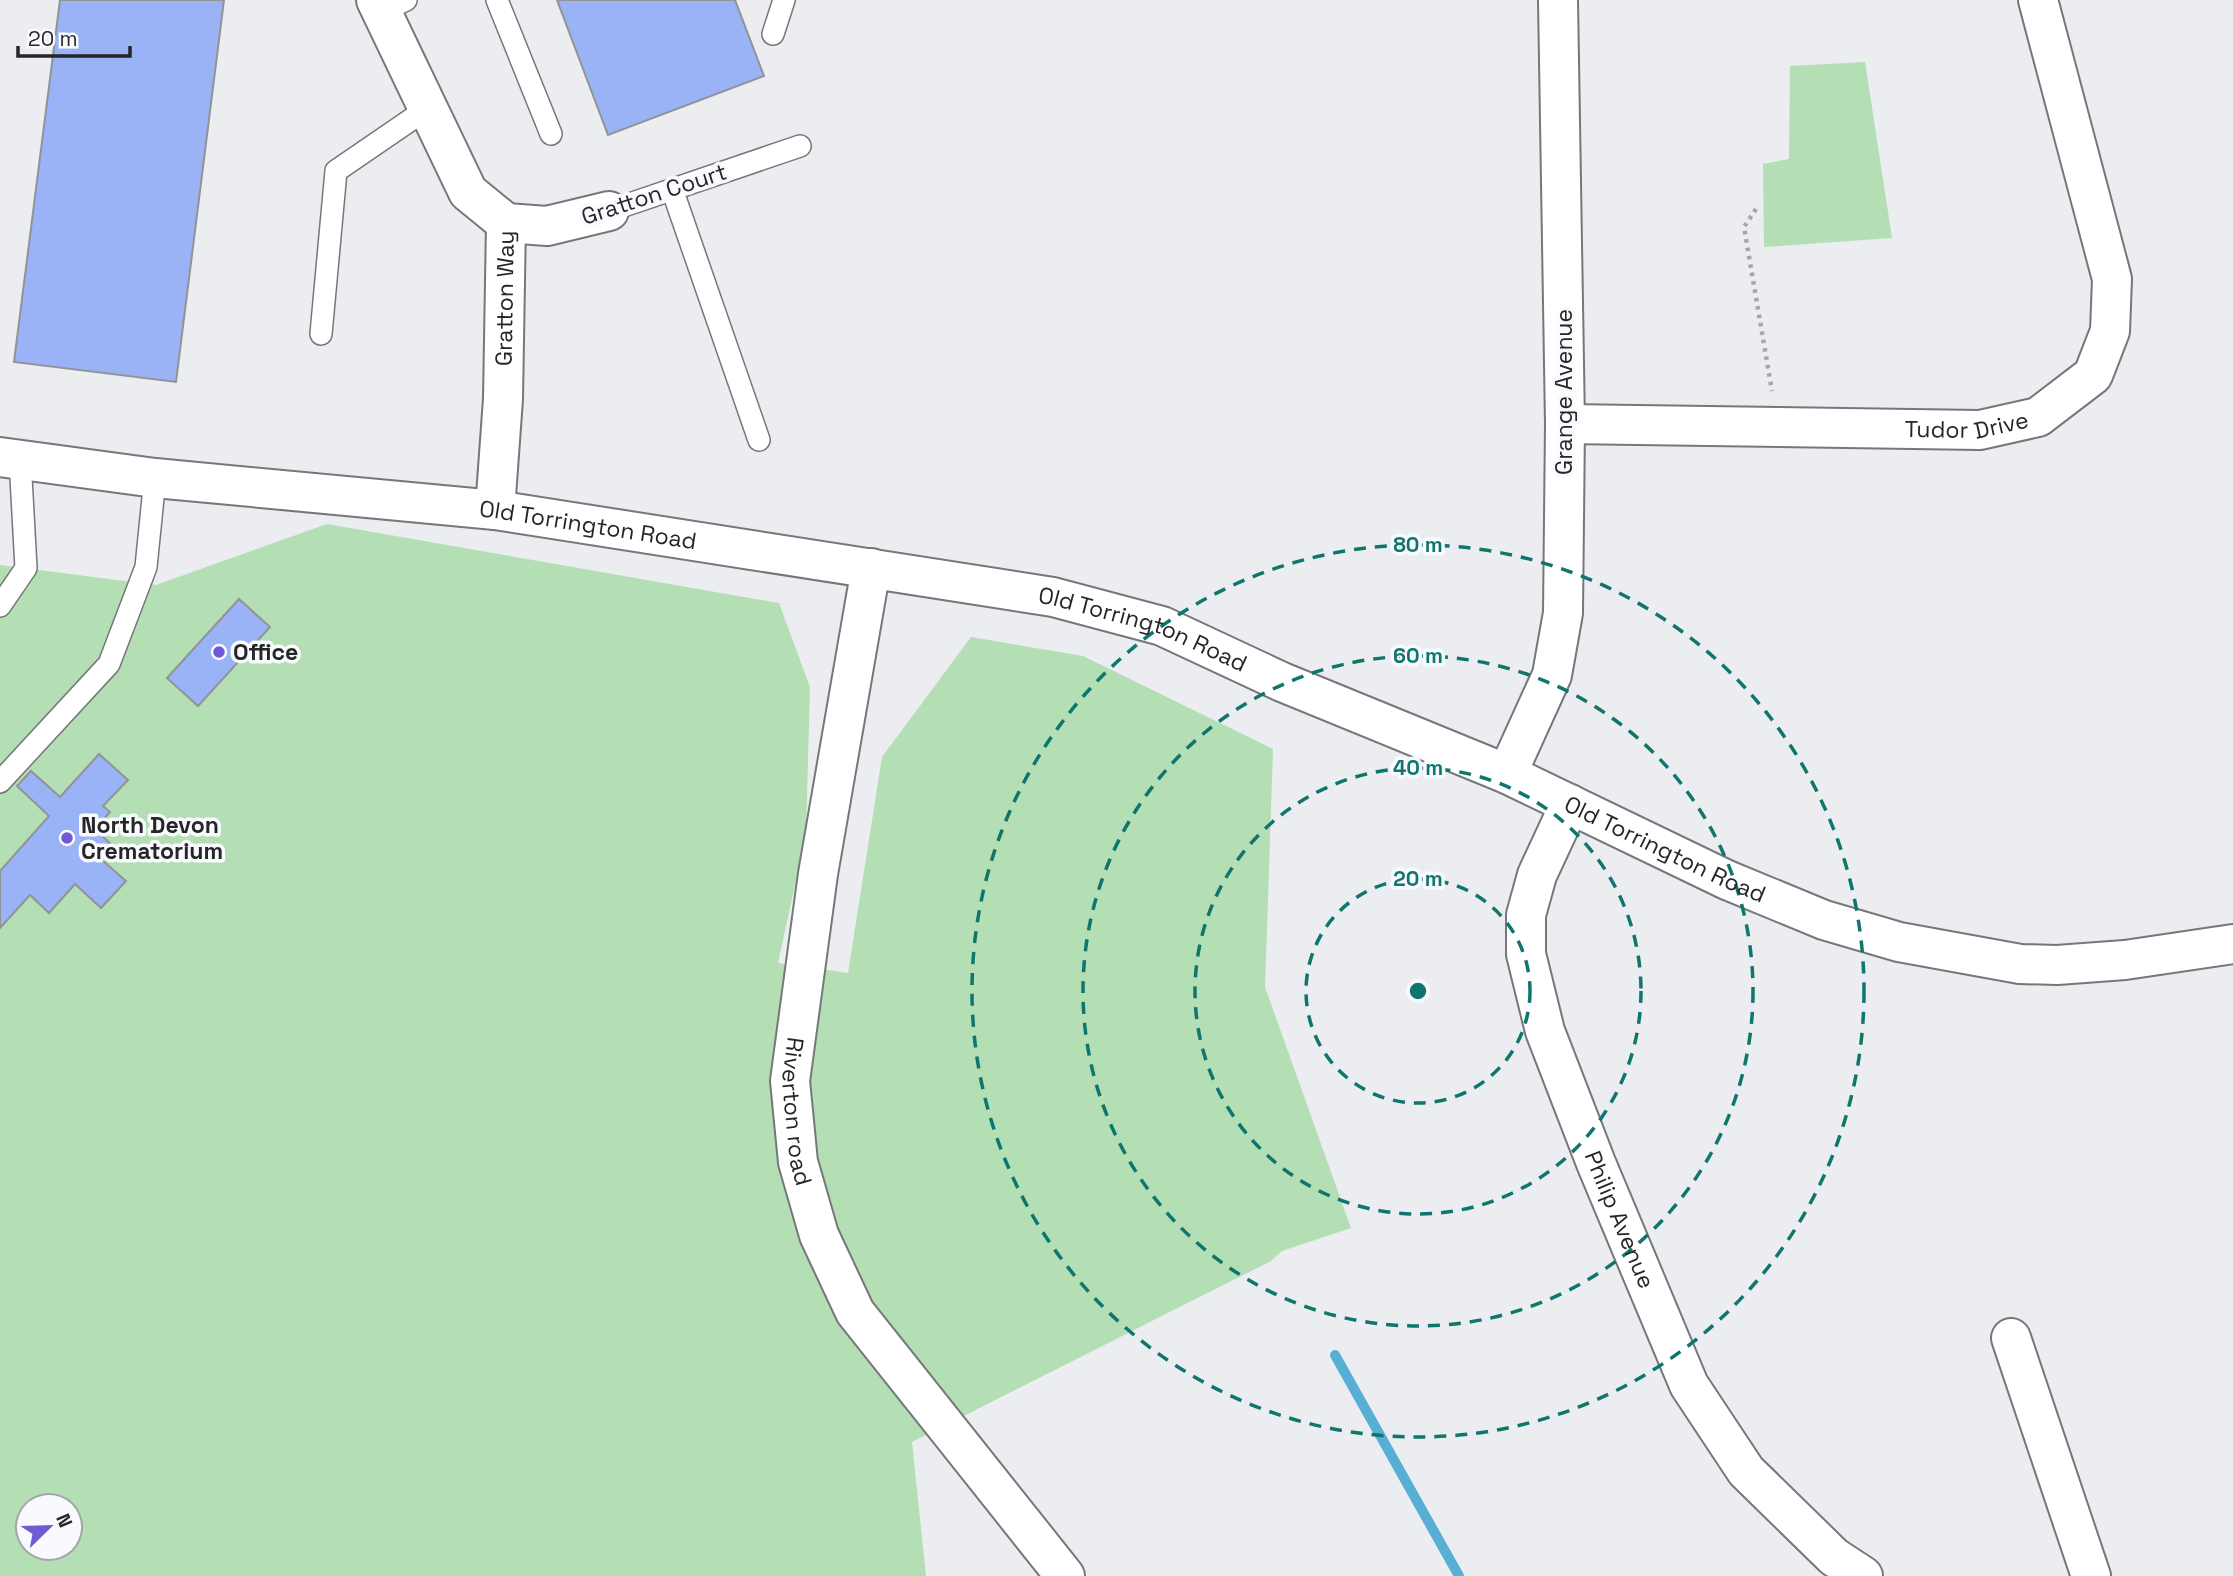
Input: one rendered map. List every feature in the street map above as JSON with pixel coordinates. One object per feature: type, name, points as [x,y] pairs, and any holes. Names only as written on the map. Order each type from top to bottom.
[{"type":"street","name":"Grange Avenue","points":[[1507,774],[1552,675],[1563,613],[1565,424],[1558,0]]},
{"type":"street","name":"Tudor Drive","points":[[1565,424],[1980,430],[2038,417],[2093,375],[2110,331],[2112,279],[2038,0]]},
{"type":"street","name":"Gratton Way","points":[[388,4],[428,108],[468,192],[506,223],[503,399],[495,510]]},
{"type":"street","name":"Gratton Court","points":[[506,223],[547,226],[610,211]]},
{"type":"street","name":"Old Torrington Road","points":[[10,458],[155,478],[495,510],[1052,597],[1162,626],[1282,682],[1507,774],[1727,880],[1824,920],[1899,942],[2020,964],[2057,965],[2125,960],[2233,944]]},
{"type":"street","name":"Riverton road","points":[[870,568],[818,874],[790,1081],[798,1162],[818,1235],[855,1312],[1065,1576]]},
{"type":"street","name":"Philip Avenue","points":[[1570,804],[1537,875],[1526,915],[1527,954],[1545,1031],[1596,1163],[1689,1385],[1746,1471],[1839,1570]]},
{"type":"street","points":[[2011,1338],[2091,1576]]},
{"type":"lane","points":[[497,0],[551,134]]},
{"type":"lane","points":[[773,34],[784,0]]},
{"type":"lane","points":[[321,334],[336,170],[428,108]]},
{"type":"lane","name":"Gratton Court","points":[[610,211],[800,146]]},
{"type":"lane","points":[[673,189],[759,440]]},
{"type":"lane","points":[[0,607],[26,568],[10,458]]},
{"type":"lane","points":[[0,782],[110,664],[146,567],[155,478]]},
{"type":"path","points":[[1756,209],[1744,227],[1772,386],[1772,427]]},
{"type":"green space","points":[[1865,62],[1892,238],[1764,247],[1763,164],[1789,159],[1790,66]]},
{"type":"green space","points":[[327,524],[779,603],[810,687],[806,835],[778,963],[848,973],[882,757],[971,637],[1083,656],[1273,749],[1265,987],[1351,1228],[1282,1251],[1271,1261],[912,1442],[926,1576],[0,1576],[0,565],[156,585]]},
{"type":"building","points":[[60,0],[224,0],[176,382],[14,362]]},
{"type":"building","points":[[557,0],[735,0],[764,76],[608,135]]},
{"type":"building","name":"Office","points":[[239,599],[270,627],[198,706],[167,678]]},
{"type":"building","name":"North Devon Crematorium","points":[[99,754],[128,780],[103,806],[110,812],[95,829],[114,847],[102,860],[126,881],[101,908],[75,884],[49,913],[30,895],[0,928],[0,871],[49,816],[17,786],[31,771],[60,797]]},
{"type":"waterway","points":[[1335,1355],[1459,1576]]},
{"type":"place","name":"Office","points":[[219,652]]},
{"type":"place","name":"North Devon Crematorium","points":[[67,838]]}]
